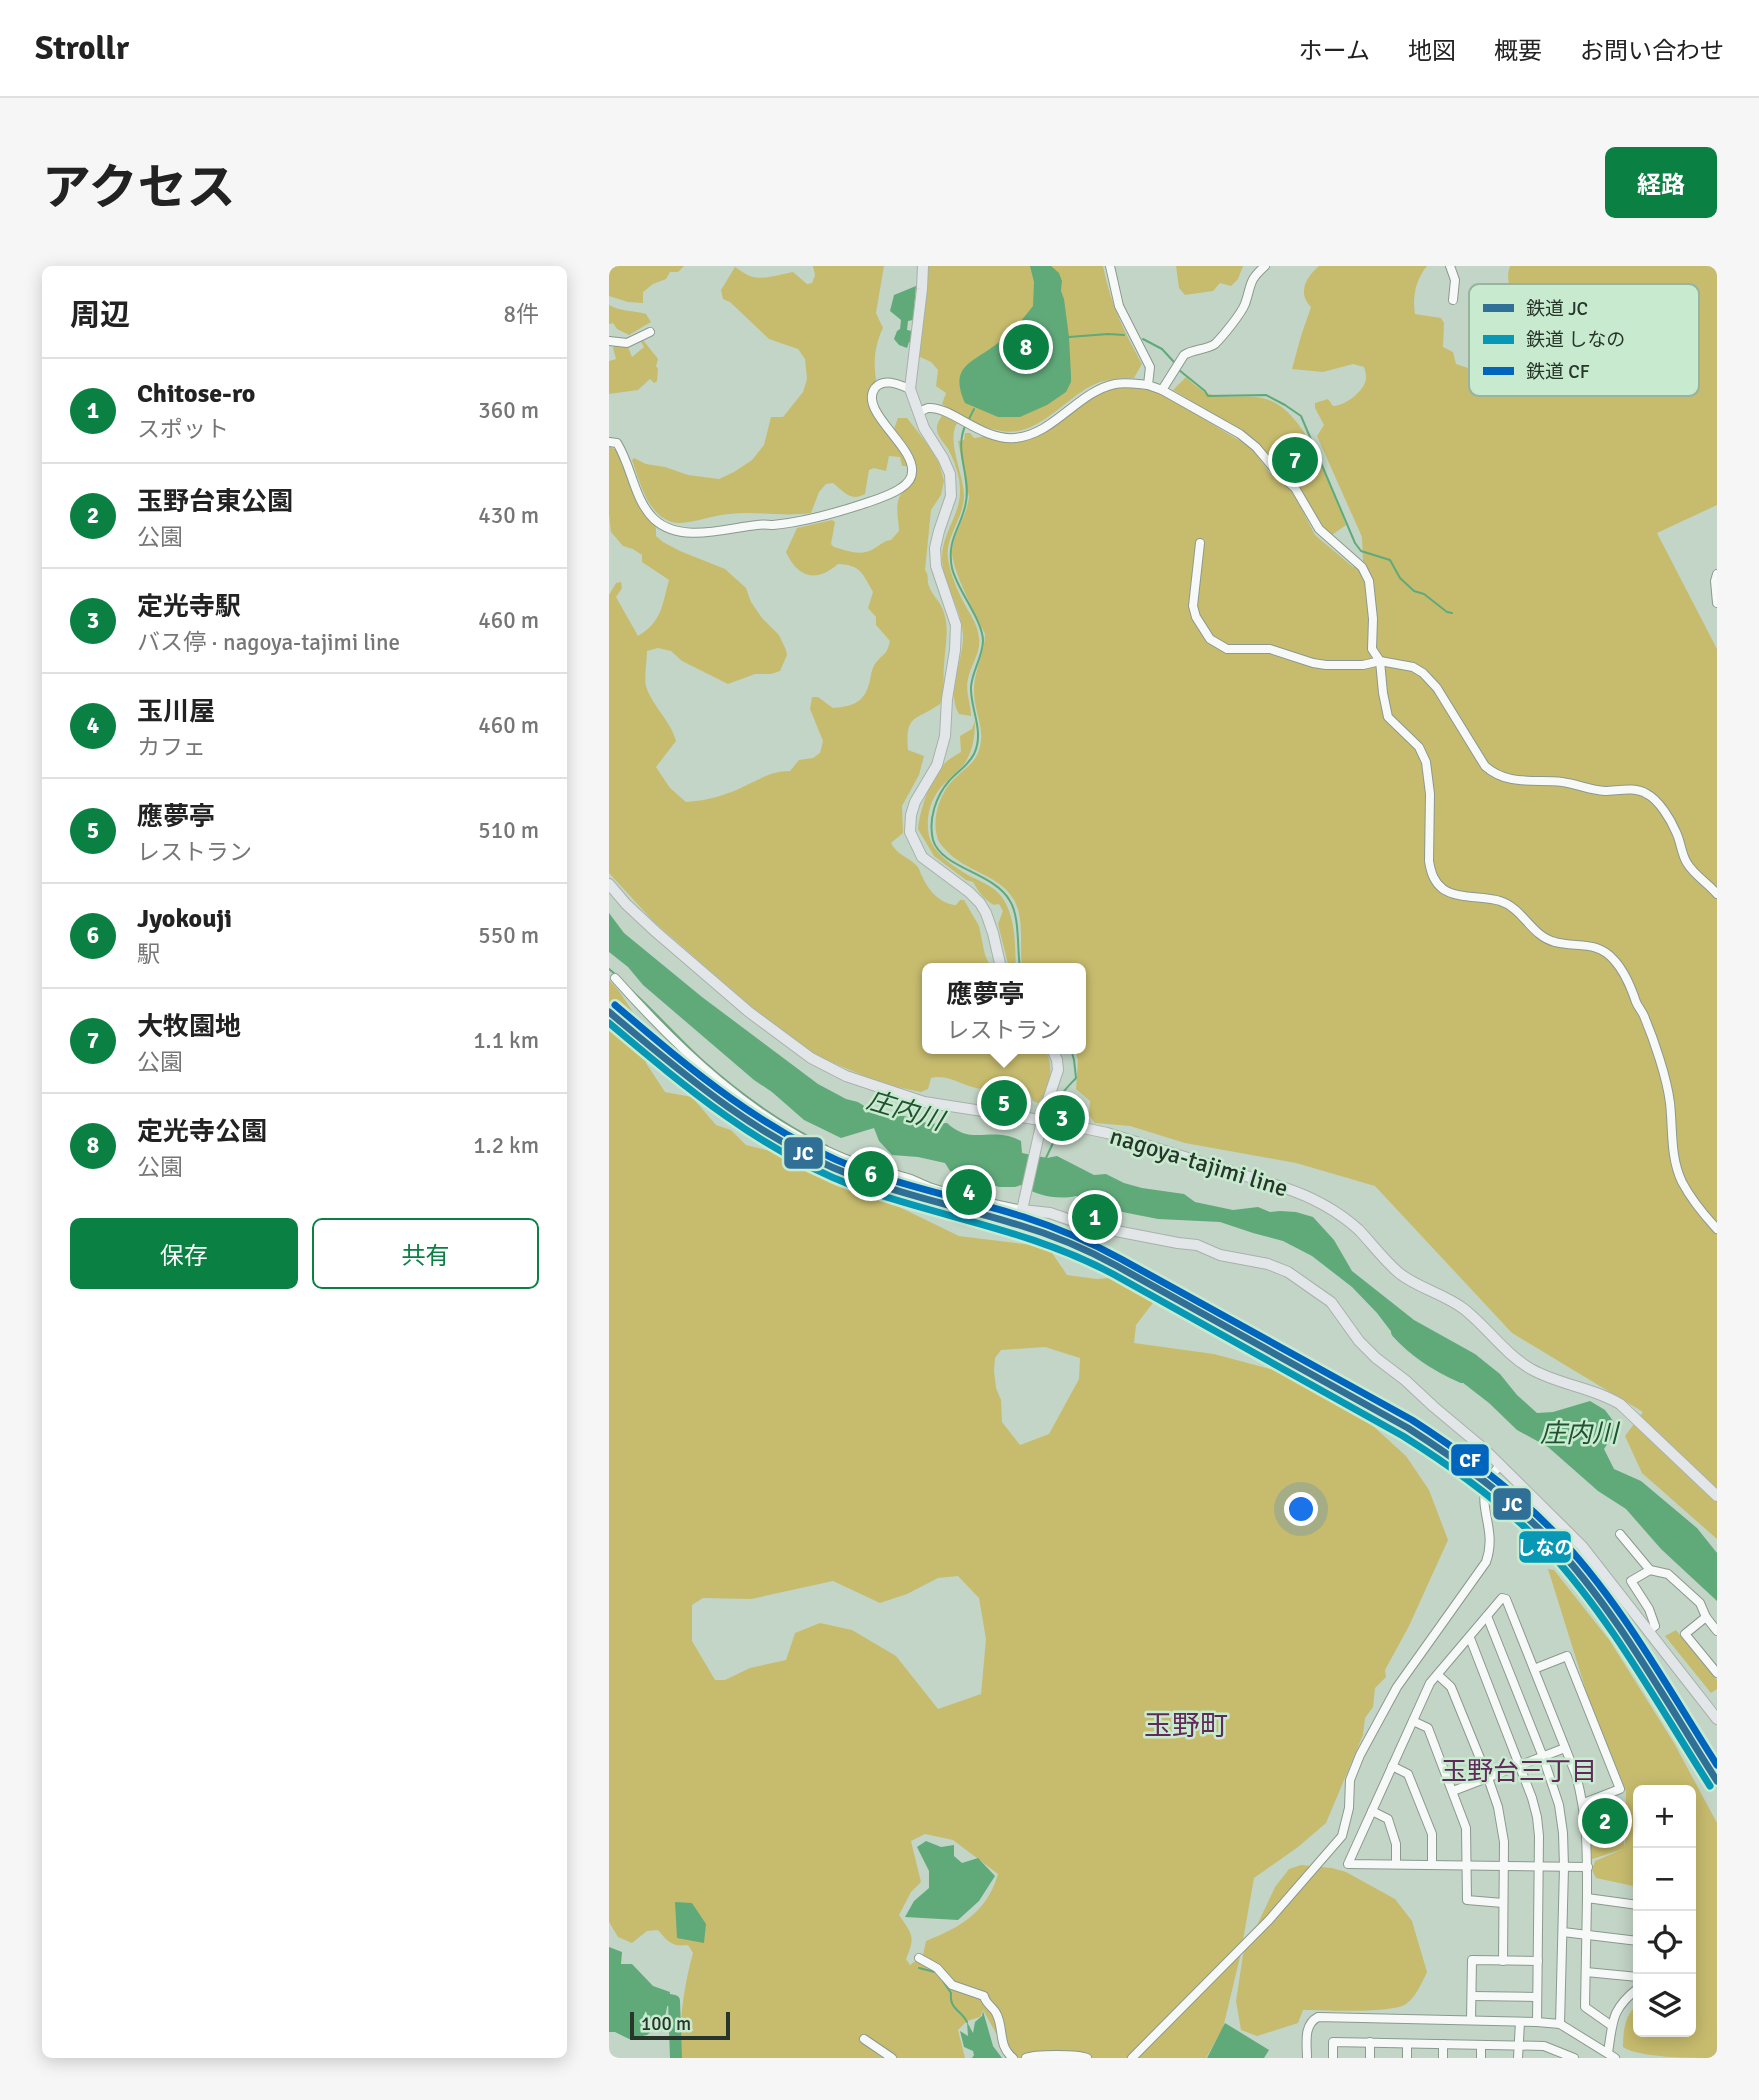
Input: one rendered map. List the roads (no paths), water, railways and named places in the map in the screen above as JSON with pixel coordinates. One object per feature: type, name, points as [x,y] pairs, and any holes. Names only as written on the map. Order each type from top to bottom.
[{"type":"main road","points":[[923,266],[910,389],[924,428],[950,474],[951,496],[935,548],[936,566],[956,625],[945,736],[937,765],[915,802],[910,832],[922,857],[980,903],[993,933],[1000,963]]},
{"type":"main road","name":"nagoya-tajimi line","points":[[609,884],[656,932],[749,1012],[811,1058],[846,1076],[924,1102],[1107,1133],[1314,1199],[1356,1228],[1404,1276],[1450,1299],[1465,1310],[1531,1369],[1605,1395],[1620,1404],[1717,1496]]},
{"type":"main road","points":[[1054,1054],[1058,1070],[1048,1124],[1022,1210],[1050,1213],[1084,1225],[1197,1245],[1220,1255],[1268,1264],[1288,1272],[1331,1303],[1359,1341],[1376,1358],[1405,1380],[1500,1465],[1582,1546],[1717,1719]]},
{"type":"street","points":[[1110,266],[1119,306],[1150,367],[1148,385]]},
{"type":"street","points":[[1162,390],[1188,352],[1214,345],[1244,305],[1253,278],[1265,266]]},
{"type":"street","points":[[1450,266],[1455,280],[1453,300]]},
{"type":"street","points":[[609,341],[627,343],[650,331]]},
{"type":"street","points":[[609,442],[617,443],[622,451],[648,512],[656,522],[668,527],[703,533],[804,520],[844,511],[885,496],[909,482],[913,472],[911,462],[905,449],[881,420],[872,398],[875,388],[883,383],[891,382],[910,389]]},
{"type":"street","points":[[918,412],[930,408],[1000,437],[1016,438],[1044,428],[1081,400],[1104,387],[1125,383],[1148,385],[1240,433],[1256,447],[1295,488],[1319,529],[1362,566],[1370,581],[1372,649],[1380,661],[1388,717],[1419,747],[1426,762],[1430,794],[1429,861],[1437,883],[1451,893],[1501,901],[1520,913],[1541,936],[1552,942],[1597,947],[1614,959],[1626,976],[1644,1017],[1664,1075],[1674,1153],[1682,1181],[1717,1229]]},
{"type":"street","points":[[1200,542],[1193,606],[1200,624],[1215,643],[1227,649],[1270,649],[1313,663],[1363,665],[1380,661],[1403,665],[1423,673],[1437,688],[1485,766],[1494,774],[1508,779],[1561,782],[1597,790],[1623,788],[1649,795],[1664,811],[1676,832],[1691,869],[1717,894]]},
{"type":"street","points":[[1717,574],[1717,603]]},
{"type":"street","points":[[615,978],[677,1042],[720,1081],[768,1116],[806,1139],[843,1158],[903,1176],[928,1187],[1022,1210]]},
{"type":"street","points":[[1492,1475],[1500,1465]]},
{"type":"street","points":[[1132,2058],[1269,1920],[1342,1836],[1349,1808],[1350,1780],[1360,1755],[1397,1687],[1486,1562],[1490,1549],[1490,1532],[1483,1496],[1486,1485]]},
{"type":"street","points":[[1620,1534],[1650,1570],[1668,1574],[1700,1603],[1706,1617],[1717,1631]]},
{"type":"street","points":[[1649,1632],[1655,1626],[1649,1609],[1631,1581],[1650,1570]]},
{"type":"street","points":[[1588,1867],[1348,1864],[1430,1683],[1502,1598],[1506,1599],[1584,1803],[1588,1836],[1588,1867],[1587,1898],[1587,1934],[1585,2007],[1612,2026]]},
{"type":"street","points":[[1487,1616],[1543,1757],[1559,1805],[1564,1867],[1560,2024]]},
{"type":"street","points":[[1706,1617],[1685,1634],[1717,1672]]},
{"type":"street","points":[[1470,1638],[1537,1817],[1540,1867],[1537,2022]]},
{"type":"street","points":[[1534,1669],[1567,1656],[1620,1789],[1584,1803]]},
{"type":"street","points":[[1438,1675],[1451,1687],[1488,1778],[1502,1824],[1503,1961]]},
{"type":"street","points":[[1413,1721],[1428,1728],[1466,1828],[1467,1900],[1503,1903]]},
{"type":"street","points":[[1453,1791],[1565,1748]]},
{"type":"street","points":[[1392,1766],[1408,1774],[1432,1834],[1432,1865]]},
{"type":"street","points":[[1372,1811],[1388,1819],[1396,1844],[1396,1864]]},
{"type":"street","points":[[1587,1898],[1633,1904]]},
{"type":"street","points":[[1563,1932],[1633,1940]]},
{"type":"street","points":[[919,1958],[937,1968],[952,1985],[984,1996],[986,2004],[996,2011],[1001,2023],[1004,2048],[1013,2058]]},
{"type":"street","points":[[1471,2021],[1472,1960],[1538,1961]]},
{"type":"street","points":[[1586,1972],[1633,1977]]},
{"type":"street","points":[[1612,2055],[1612,2026],[1618,2006],[1633,1992]]},
{"type":"street","points":[[1472,1996],[1538,1997]]},
{"type":"street","points":[[1307,2058],[1307,2029],[1310,2021],[1318,2017],[1560,2024],[1612,2055]]},
{"type":"street","points":[[1518,2058],[1520,2022]]},
{"type":"street","points":[[864,2039],[892,2058]]},
{"type":"street","points":[[1333,2058],[1333,2042],[1370,2042],[1543,2046],[1574,2058]]},
{"type":"street","points":[[1370,2042],[1370,2058]]},
{"type":"street","points":[[1407,2043],[1407,2058]]},
{"type":"street","points":[[1443,2044],[1443,2058]]},
{"type":"street","points":[[1481,2045],[1481,2058]]},
{"type":"street","points":[[1026,2058],[1040,2054],[1074,2054],[1087,2058]]},
{"type":"water","points":[[1030,266],[1051,266],[1059,273],[1062,281],[1071,382],[1066,392],[1047,405],[1020,417],[998,417],[965,403],[959,380],[966,366],[1003,339],[1033,306],[1034,282]]},
{"type":"water","points":[[916,286],[913,320],[908,321],[907,330],[912,331],[911,343],[909,342],[907,348],[894,339],[900,329],[901,320],[890,311],[894,295]]},
{"type":"water","name":"庄内川","points":[[609,913],[624,933],[702,997],[818,1084],[846,1099],[858,1102],[880,1116],[904,1116],[930,1124],[947,1123],[965,1134],[1010,1137],[1021,1141],[1022,1153],[1047,1158],[1057,1156],[1094,1175],[1106,1174],[1142,1188],[1184,1194],[1195,1202],[1233,1210],[1258,1207],[1270,1212],[1296,1212],[1313,1217],[1334,1240],[1352,1271],[1414,1320],[1475,1354],[1500,1374],[1517,1395],[1537,1413],[1553,1412],[1590,1401],[1605,1410],[1614,1422],[1612,1437],[1604,1449],[1614,1469],[1641,1481],[1697,1528],[1717,1553],[1717,1601],[1661,1549],[1626,1509],[1598,1491],[1548,1447],[1517,1430],[1489,1403],[1422,1351],[1393,1334],[1352,1287],[1312,1256],[1283,1241],[1220,1222],[1158,1219],[1097,1207],[1076,1196],[1047,1196],[1021,1185],[999,1187],[950,1171],[945,1163],[892,1155],[879,1141],[874,1128],[841,1138],[804,1120],[643,985],[628,967],[609,952]]},
{"type":"water","points":[[926,1841],[941,1847],[954,1845],[954,1856],[962,1863],[978,1858],[995,1876],[979,1901],[958,1920],[905,1917],[914,1901],[929,1888],[929,1871],[917,1847]]},
{"type":"water","points":[[675,1902],[692,1903],[706,1924],[704,1943],[677,1938]]},
{"type":"water","points":[[609,1947],[622,1952],[621,1964],[632,1964],[653,1986],[670,1992],[664,2022],[647,2035],[629,2039],[609,2032]]},
{"type":"water","points":[[983,2011],[993,2046],[1002,2058],[972,2058],[973,2051],[964,2047],[960,2031],[968,2036],[967,2022],[973,2033],[975,2022],[982,2016]]},
{"type":"water","points":[[1225,2023],[1269,2050],[1264,2058],[1207,2058]]},
{"type":"waterway","points":[[1069,337],[1124,335]]},
{"type":"waterway","points":[[1143,339],[1162,349],[1174,362]]},
{"type":"waterway","points":[[1179,370],[1208,396],[1266,395],[1301,416],[1355,543],[1361,551],[1390,560],[1400,578],[1414,591],[1424,594],[1452,613]]},
{"type":"waterway","points":[[969,419],[974,409]]},
{"type":"waterway","points":[[966,424],[961,443],[966,502],[953,541],[951,558],[955,577],[982,633],[983,647],[971,687],[978,737],[972,758],[940,794],[932,816],[932,832],[938,850],[947,858],[992,883],[1010,901],[1017,924],[1020,963]]},
{"type":"waterway","points":[[609,969],[615,974]]},
{"type":"waterway","points":[[632,991],[693,1052],[731,1085],[762,1108],[827,1146]]},
{"type":"waterway","points":[[1055,1117],[1059,1100],[1076,1078],[1072,1054]]},
{"type":"waterway","points":[[1045,1160],[1054,1141],[1055,1126]]},
{"type":"waterway","name":"庄内川","points":[[1397,1332],[1427,1358],[1462,1377]]},
{"type":"waterway","points":[[919,1968],[935,1972]]},
{"type":"waterway","points":[[943,1981],[951,1993],[952,2003],[967,2022]]},
{"type":"waterway","points":[[654,1997],[674,2001],[676,2058]]},
{"type":"rail line","name":"CF","points":[[615,1005],[730,1098],[793,1138],[861,1170],[1024,1217],[1086,1241],[1412,1420],[1450,1445],[1522,1501],[1578,1559],[1641,1644],[1717,1765]]},
{"type":"rail line","name":"JC","points":[[609,1012],[725,1105],[788,1145],[856,1177],[1032,1229],[1093,1254],[1408,1428],[1446,1453],[1517,1509],[1574,1567],[1639,1656],[1717,1781]]},
{"type":"rail line","name":"しなの","points":[[609,1023],[696,1094],[788,1156],[856,1187],[1019,1235],[1082,1259],[1403,1436],[1441,1461],[1513,1516],[1570,1575],[1633,1663],[1710,1786]]},
{"type":"place","name":"定光寺公園","points":[[1026,347]]},
{"type":"place","name":"大牧園地","points":[[1295,460]]},
{"type":"place","name":"應夢亭","points":[[1004,1103]]},
{"type":"place","name":"定光寺駅","points":[[1062,1118]]},
{"type":"place","name":"Jyokouji","points":[[871,1174]]},
{"type":"place","name":"玉川屋","points":[[969,1192]]},
{"type":"place","name":"Chitose-ro","points":[[1095,1217]]},
{"type":"place","name":"玉野台東公園","points":[[1605,1821]]},
{"type":"district","name":"玉野町","points":[[1186,1726]]},
{"type":"district","name":"玉野台三丁目","points":[[1519,1772]]}]
